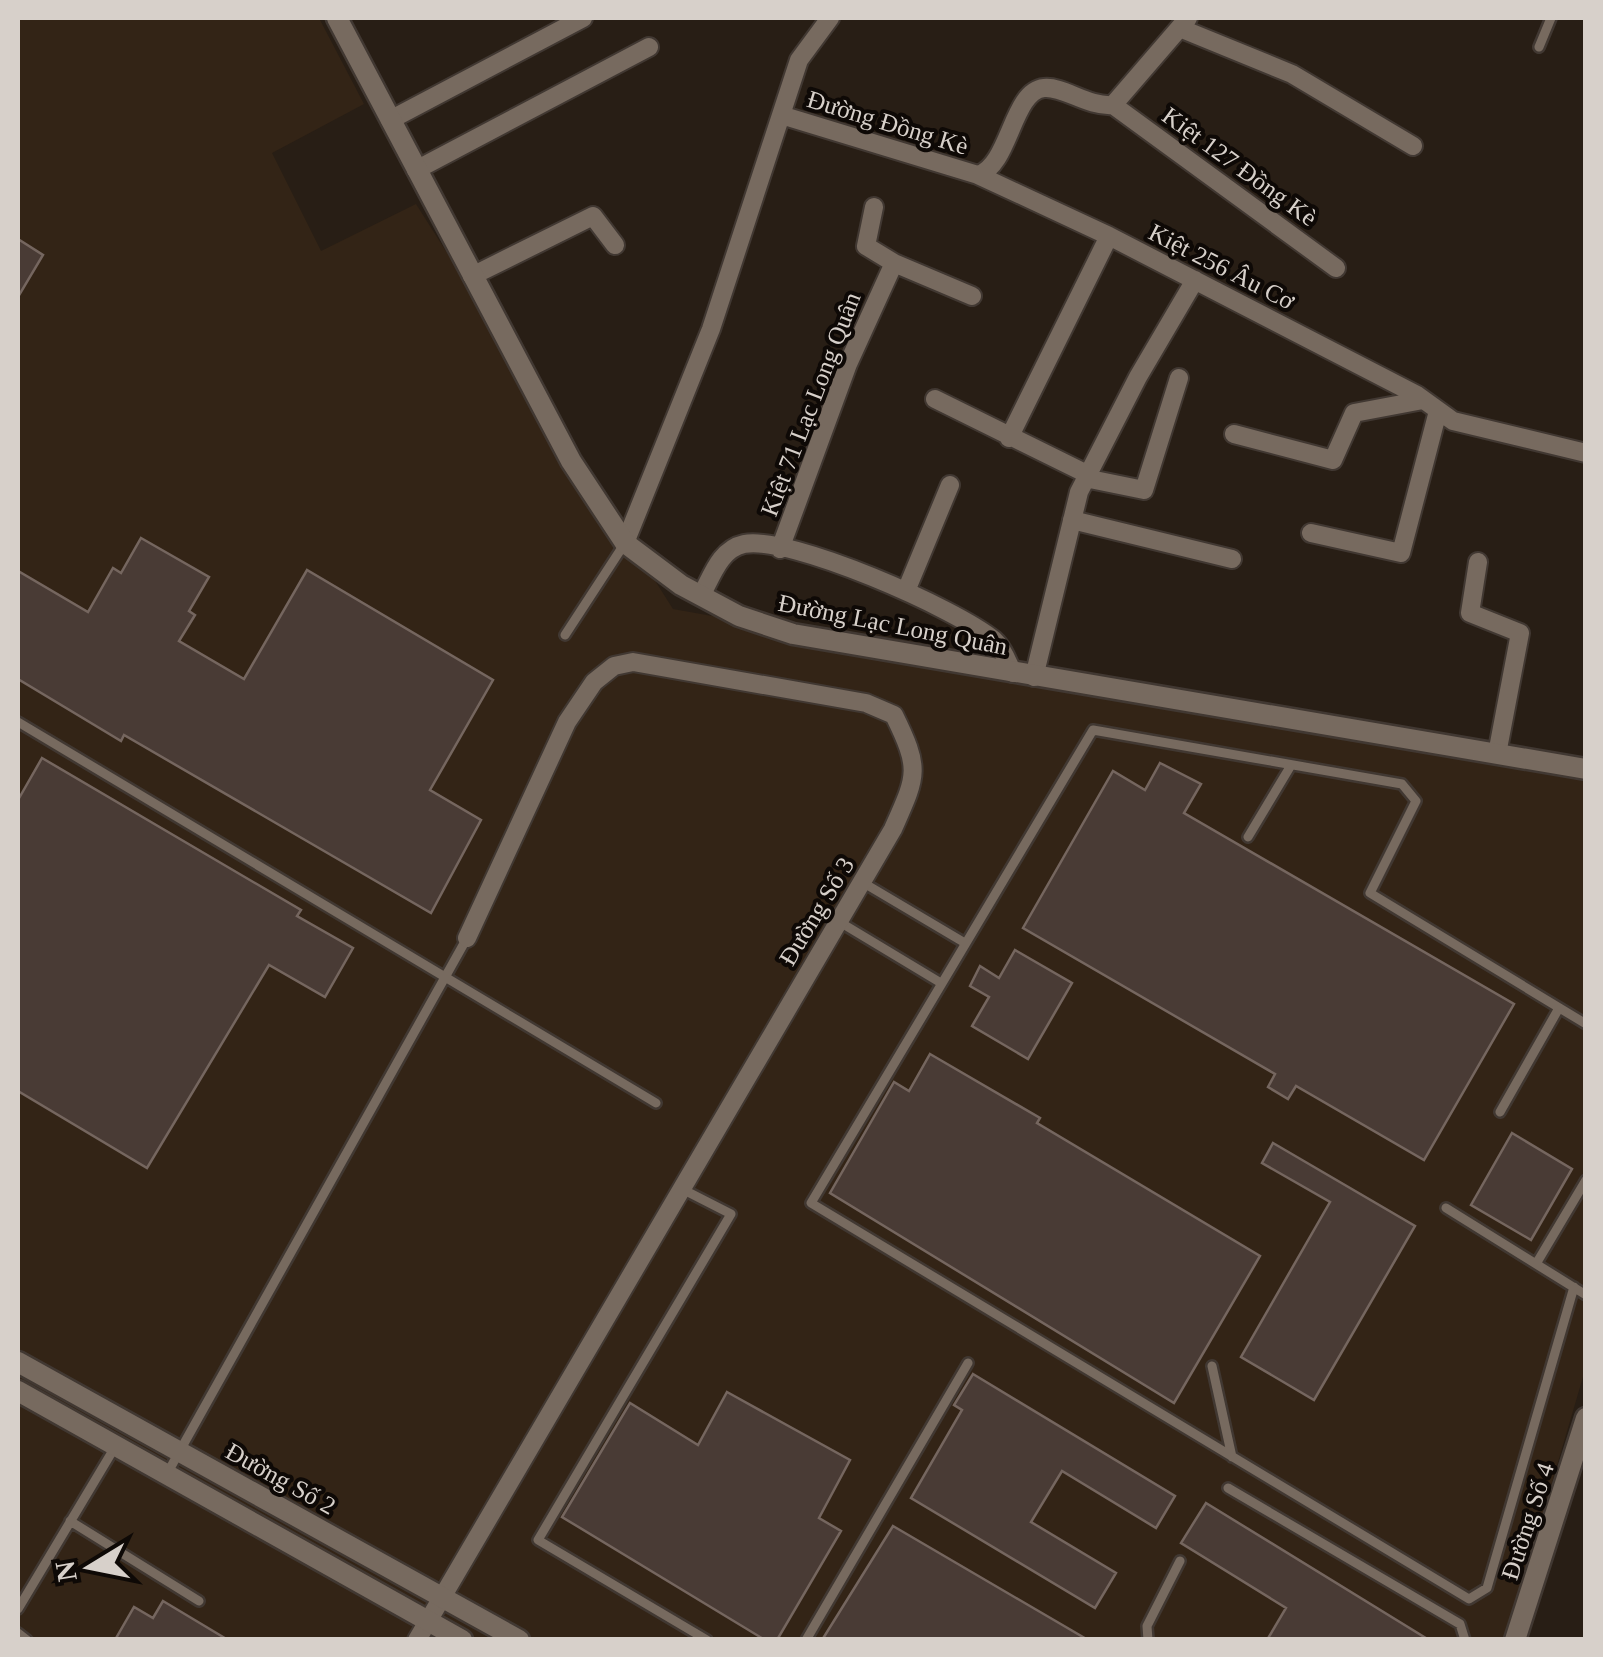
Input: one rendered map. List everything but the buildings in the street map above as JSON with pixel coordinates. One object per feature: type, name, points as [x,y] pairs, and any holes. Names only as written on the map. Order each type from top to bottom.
[{"type":"street","name":"Đường Lạc Long Quân","points":[[337,18],[571,461],[626,543],[701,596],[739,616],[794,634],[1586,768]]},
{"type":"street","points":[[390,120],[583,18]]},
{"type":"street","name":"Đường Đồng Kè","points":[[626,543],[711,329],[800,60],[830,18]]},
{"type":"street","points":[[1113,105],[1185,23],[1292,74],[1413,146]]},
{"type":"street","points":[[416,170],[648,47]]},
{"type":"street","name":"Đường Đồng Kè","points":[[781,115],[978,175],[994,164],[1020,111],[1037,90],[1047,87],[1094,106],[1113,105]]},
{"type":"street","name":"Kiệt 127 Đồng Kè","points":[[1113,105],[1336,268]]},
{"type":"street","name":"Kiệt 256 Âu Cơ","points":[[978,175],[1195,280],[1453,421],[1586,452]]},
{"type":"street","points":[[874,208],[866,246],[890,270],[972,296]]},
{"type":"street","points":[[472,276],[593,216],[615,245]]},
{"type":"street","points":[[1009,438],[1109,236]]},
{"type":"street","name":"Kiệt 71 Lạc Long Quân","points":[[780,549],[848,364],[890,270]]},
{"type":"street","points":[[1024,675],[1086,476],[1195,280]]},
{"type":"street","points":[[935,399],[1086,476],[1144,490],[1179,378]]},
{"type":"street","points":[[1234,434],[1333,460],[1354,413],[1430,406],[1401,554],[1312,533]]},
{"type":"street","points":[[906,591],[950,484]]},
{"type":"street","points":[[1072,520],[1232,559]]},
{"type":"street","name":"Kiệt 71 Lạc Long Quân","points":[[701,596],[723,554],[745,544],[780,549],[850,567],[937,604],[996,642],[1024,675]]},
{"type":"street","points":[[1478,562],[1470,613],[1520,633],[1497,754]]},
{"type":"street","name":"Đường Số 3","points":[[417,1640],[862,882],[915,778],[910,748],[894,715],[866,703],[633,662],[614,666],[594,682],[568,722],[467,938]]},
{"type":"street","name":"Đường Số 2","points":[[18,1362],[443,1594],[519,1640]]},
{"type":"street","name":"Đường Số 2","points":[[18,1391],[462,1640]]},
{"type":"street","name":"Đường Số 4","points":[[1515,1640],[1586,1418]]},
{"type":"lane","points":[[1539,47],[1551,18]]},
{"type":"lane","points":[[565,636],[626,543]]},
{"type":"lane","points":[[18,722],[656,1103]]},
{"type":"lane","points":[[1574,1288],[1488,1588],[1468,1599],[811,1203],[1093,730],[1402,784],[1416,802],[1370,893],[1586,1024]]},
{"type":"lane","points":[[1248,837],[1290,767]]},
{"type":"lane","points":[[862,882],[965,943]]},
{"type":"lane","points":[[838,922],[941,983]]},
{"type":"lane","points":[[168,1473],[448,979],[467,938]]},
{"type":"lane","points":[[1500,1112],[1559,1008]]},
{"type":"lane","points":[[1536,1264],[1586,1180]]},
{"type":"lane","points":[[682,1189],[731,1214],[538,1540],[707,1640]]},
{"type":"lane","points":[[1446,1208],[1586,1294]]},
{"type":"lane","points":[[806,1640],[968,1363]]},
{"type":"lane","points":[[1212,1366],[1232,1457]]},
{"type":"lane","points":[[18,1610],[117,1444]]},
{"type":"lane","points":[[1228,1488],[1460,1624],[1465,1640]]},
{"type":"lane","points":[[70,1521],[200,1601]]},
{"type":"lane","points":[[1148,1640],[1147,1626],[1180,1560]]},
{"type":"lane","points":[[18,1634],[27,1640]]},
{"type":"shaded area","points":[[18,18],[319,18],[364,104],[272,153],[321,251],[416,204],[673,609],[1585,773],[1585,1370],[1506,1639],[18,1639]]}]
